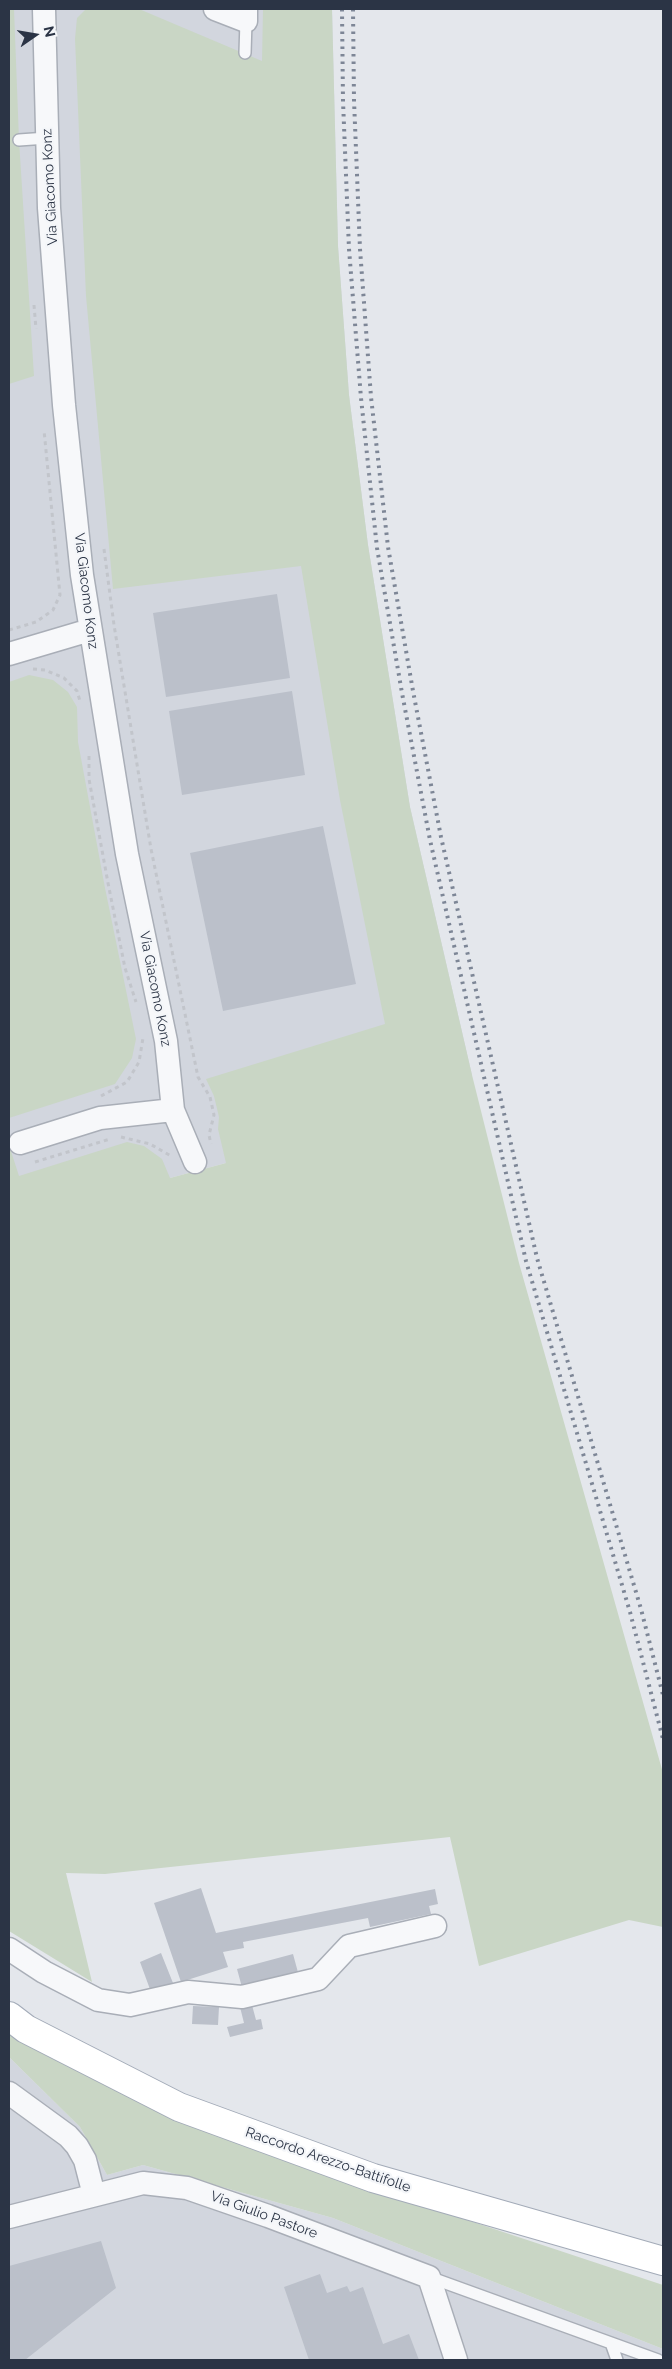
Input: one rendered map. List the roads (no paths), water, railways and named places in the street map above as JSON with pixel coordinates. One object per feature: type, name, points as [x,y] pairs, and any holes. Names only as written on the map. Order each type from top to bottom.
[{"type":"main road","name":"Raccordo Arezzo-Battifolle","points":[[9,2016],[26,2029],[179,2107],[373,2178],[663,2261]]},
{"type":"street","name":"Via Giacomo Konz","points":[[44,9],[49,208],[64,405],[90,630],[127,854],[166,1041],[173,1110],[195,1162]]},
{"type":"street","points":[[215,9],[246,15]]},
{"type":"street","points":[[9,654],[90,630]]},
{"type":"street","points":[[14,1145],[100,1118],[173,1110]]},
{"type":"street","points":[[9,1949],[44,1972],[98,2000],[130,2005],[188,1992],[242,1997],[318,1979],[349,1946],[435,1926]]},
{"type":"street","points":[[9,2093],[68,2136],[77,2146],[85,2160],[94,2195]]},
{"type":"street","name":"Via Giulio Pastore","points":[[9,2218],[143,2183],[187,2188],[268,2216],[429,2277]]},
{"type":"street","points":[[429,2277],[456,2360]]},
{"type":"lane","points":[[245,54],[246,15]]},
{"type":"lane","points":[[20,140],[47,138]]},
{"type":"lane","points":[[429,2277],[658,2360]]},
{"type":"lane","points":[[611,2343],[617,2360]]},
{"type":"railway","points":[[342,9],[343,101],[349,249],[361,398],[377,548],[402,693],[430,840],[526,1261],[630,1612],[663,1739]]},
{"type":"railway","points":[[353,9],[354,100],[360,249],[371,397],[388,547],[413,691],[441,837],[537,1258],[641,1609],[663,1695]]}]
